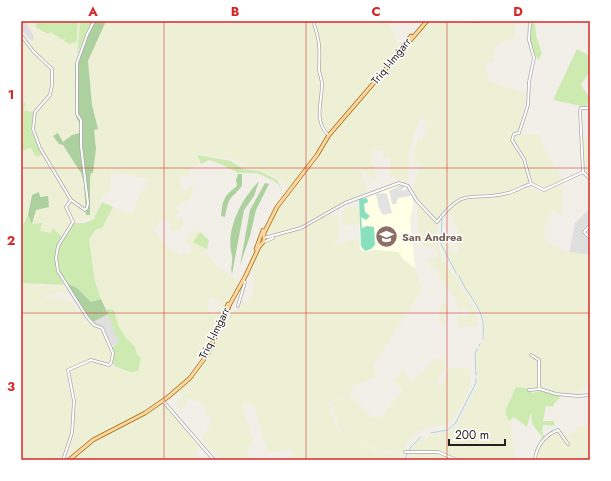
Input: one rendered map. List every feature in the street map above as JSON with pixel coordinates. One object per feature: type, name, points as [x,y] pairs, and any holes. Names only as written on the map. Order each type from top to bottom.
[{"type":"main road","name":"Triq l-Imġarr","points":[[68,460],[93,440],[134,420],[163,401],[186,381],[203,360],[215,338],[230,304],[244,280],[263,239],[275,206],[303,171],[335,124],[388,66],[426,21]]},
{"type":"main road","name":"Triq l-Imġarr","points":[[68,460],[92,439],[133,419],[156,404],[188,377],[208,350],[224,312],[245,275],[277,207],[305,172],[336,125],[378,80],[426,21]]},
{"type":"street","points":[[21,34],[33,51],[52,69],[52,85],[50,95],[36,110],[33,129],[40,148],[70,201],[83,209],[87,208],[87,185],[83,170],[81,120],[77,114],[77,63],[94,21]]},
{"type":"street","points":[[313,21],[318,33],[320,52],[319,70],[322,84],[320,121],[327,134]]},
{"type":"street","points":[[472,21],[478,21]]},
{"type":"street","points":[[530,21],[529,44],[534,58],[529,82],[528,103],[519,132],[514,134],[512,140],[524,159],[531,184]]},
{"type":"street","points":[[590,108],[580,109],[583,172],[590,179]]},
{"type":"street","points":[[263,239],[305,226],[345,203],[365,194],[401,182],[408,186],[417,201],[428,211],[434,220],[438,222],[450,206],[466,196],[508,193],[531,184],[544,190],[583,172]]},
{"type":"street","points":[[63,460],[72,433],[74,401],[68,370],[91,360],[109,365],[111,364],[114,354],[102,328],[94,325],[87,317],[58,273],[56,258],[58,246],[73,222],[66,208],[70,201]]},
{"type":"street","points":[[590,225],[584,232],[590,238]]},
{"type":"street","points":[[263,239],[276,236]]},
{"type":"street","points":[[238,306],[243,296],[244,280]]},
{"type":"street","points":[[531,355],[539,360],[540,389]]},
{"type":"street","points":[[529,390],[535,391],[540,389],[556,394],[578,396],[590,395]]},
{"type":"street","points":[[163,401],[214,460]]},
{"type":"street","points":[[535,460],[540,444],[553,432],[558,430],[568,444]]},
{"type":"street","points":[[405,452],[438,452],[457,460]]},
{"type":"shaded area","points":[[21,21],[26,21],[35,39],[31,41],[22,31]]},
{"type":"shaded area","points":[[26,21],[35,21],[37,28],[51,32],[61,39],[74,42],[77,41],[76,53],[40,34],[34,27],[29,29]]},
{"type":"shaded area","points":[[106,21],[312,21],[317,33],[320,57],[318,70],[321,78],[319,35],[313,21],[388,21],[400,48],[385,68],[328,131],[322,126],[320,121],[321,87],[318,122],[325,135],[305,168],[288,189],[279,179],[257,169],[245,168],[239,162],[232,159],[197,154],[200,164],[190,170],[188,177],[182,175],[180,178],[181,191],[188,189],[194,182],[193,194],[187,201],[174,207],[179,212],[176,214],[177,219],[182,217],[184,224],[179,231],[171,230],[169,220],[160,219],[155,231],[160,239],[181,257],[181,253],[189,254],[191,245],[185,241],[193,230],[200,231],[194,241],[207,249],[202,255],[211,258],[216,266],[233,278],[240,279],[224,310],[218,301],[210,297],[207,309],[214,314],[219,308],[223,312],[215,333],[202,356],[183,381],[142,413],[87,441],[67,458],[73,436],[76,402],[68,372],[70,369],[91,361],[130,372],[137,355],[135,347],[126,338],[118,325],[114,310],[108,309],[106,311],[104,307],[95,282],[89,239],[96,228],[105,223],[113,207],[132,214],[140,194],[149,180],[110,172],[111,187],[102,198],[96,214],[92,219],[74,220],[67,209],[67,205],[71,201],[71,195],[69,195],[42,149],[34,131],[34,124],[37,121],[36,112],[51,95],[53,79],[50,64],[32,49],[31,41],[34,39],[32,30],[35,30],[38,35],[73,52],[78,58],[75,67],[76,114],[80,124],[80,134],[72,135],[63,142],[63,145],[81,173],[85,190],[85,210],[90,215],[90,178],[91,173],[93,173],[95,163],[94,130],[98,129],[92,105],[88,61]]},
{"type":"shaded area","points":[[429,21],[468,21],[472,23],[516,21],[515,32],[512,39],[496,45],[493,62],[484,63],[489,81],[527,94],[519,131],[517,134],[540,134],[542,145],[564,180],[541,189],[532,183],[525,159],[512,139],[511,140],[524,162],[530,183],[506,193],[466,195],[449,205],[437,220],[438,244],[443,259],[474,307],[478,318],[477,326],[457,327],[459,316],[468,317],[469,313],[467,308],[460,310],[451,292],[440,278],[435,267],[431,268],[427,260],[438,256],[435,246],[426,247],[423,244],[419,245],[417,201],[413,189],[420,164],[413,163],[417,140],[419,138],[421,140],[428,133],[428,130],[426,129],[425,132],[423,130],[425,128],[425,118],[419,120],[414,134],[409,156],[408,184],[388,175],[391,163],[389,157],[383,158],[382,155],[385,150],[380,151],[372,147],[371,149],[374,154],[377,153],[370,160],[375,168],[377,183],[359,166],[367,188],[362,195],[293,230],[269,236],[266,234],[274,215],[303,177],[306,179],[308,176],[305,174],[316,161],[337,126],[391,68]]},
{"type":"shaded area","points":[[21,36],[51,70],[51,85],[49,94],[34,112],[24,111],[25,103],[21,102]]},
{"type":"shaded area","points":[[582,136],[590,137],[590,172],[585,173],[584,172]]},
{"type":"shaded area","points":[[32,148],[43,154],[69,200],[63,204],[72,221],[62,237],[53,229],[52,233],[41,232],[39,231],[37,224],[32,224],[36,210],[44,207],[39,197],[39,193],[32,195],[28,215],[21,229],[21,151]]},
{"type":"shaded area","points":[[563,182],[562,215],[553,210],[545,227],[546,242],[565,251],[590,255],[590,383],[577,395],[570,393],[554,393],[541,387],[530,389],[516,387],[505,411],[511,423],[515,460],[409,460],[413,454],[410,451],[417,442],[437,434],[439,438],[441,433],[449,432],[456,426],[478,385],[476,354],[483,341],[485,331],[483,314],[456,275],[443,242],[443,234],[453,254],[459,251],[453,237],[459,232],[448,210],[451,205],[469,197],[506,194],[530,187],[540,193]]},
{"type":"shaded area","name":"San Andrea","points":[[402,183],[411,192],[413,205],[410,220],[415,268],[404,260],[398,252],[375,250],[364,252],[360,249],[359,198]]},
{"type":"shaded area","points":[[403,184],[404,186],[402,191],[408,188],[411,196],[398,198],[396,204],[392,204],[389,191]]},
{"type":"shaded area","points":[[376,194],[387,194],[392,213],[383,215],[379,208]]},
{"type":"shaded area","points":[[348,207],[359,207],[360,224],[342,225],[342,211]]},
{"type":"shaded area","points":[[590,208],[590,222],[583,229],[585,236],[590,239],[590,255],[569,252],[575,223]]},
{"type":"shaded area","points":[[328,214],[336,215],[340,220],[339,236],[333,244],[339,244],[356,238],[358,239],[360,249],[364,252],[375,250],[398,252],[404,260],[415,268],[422,290],[373,366],[377,375],[363,383],[354,385],[351,391],[351,397],[327,402],[337,428],[349,437],[339,427],[330,402],[353,398],[373,418],[382,416],[403,389],[393,380],[404,370],[411,382],[438,357],[445,361],[446,367],[435,384],[440,386],[447,376],[449,368],[471,368],[470,387],[464,402],[448,425],[427,427],[417,433],[409,440],[404,452],[377,450],[351,438],[380,453],[404,453],[402,460],[293,460],[292,449],[268,453],[254,405],[242,403],[253,441],[248,448],[249,459],[258,460],[223,460],[201,439],[212,421],[211,418],[206,416],[205,406],[202,403],[189,398],[180,411],[176,406],[183,395],[178,392],[164,404],[200,445],[194,460],[72,460],[86,447],[105,435],[134,422],[164,402],[191,379],[211,351],[230,313],[240,309],[242,301],[246,302],[252,295],[254,287],[253,273],[251,272],[260,247],[276,237],[300,229]]},
{"type":"shaded area","points":[[21,284],[65,287],[71,294],[61,292],[37,299],[60,298],[75,304],[75,309],[83,312],[83,316],[88,323],[101,329],[112,354],[111,361],[108,364],[91,359],[80,365],[67,368],[67,381],[73,405],[69,442],[61,460],[21,460]]},
{"type":"shaded area","points":[[445,302],[449,308],[445,315],[445,324],[439,323],[438,317],[442,303]]},
{"type":"shaded area","points":[[108,314],[119,342],[112,346],[103,326],[95,325],[93,322]]},
{"type":"shaded area","points":[[590,408],[590,460],[536,460],[540,446],[554,433],[564,432],[566,435],[576,432],[576,428],[589,425]]},
{"type":"green space","points":[[35,21],[78,21],[77,41],[70,44],[64,41],[65,39],[61,39],[51,32],[48,34],[37,28]]},
{"type":"green space","points":[[80,21],[91,21],[77,55]]},
{"type":"green space","points":[[91,21],[106,21],[88,61],[92,105],[98,129],[94,130],[96,149],[93,173],[91,173],[90,178],[90,215],[86,215],[84,183],[81,173],[63,145],[59,144],[53,136],[58,133],[63,142],[72,135],[80,133],[80,124],[76,117],[78,116],[76,114],[75,67]]},
{"type":"green space","points":[[535,23],[536,35],[542,54],[538,60],[529,42],[531,24]]},
{"type":"green space","points":[[577,49],[590,56],[590,71],[581,85],[590,98],[586,107],[553,100]]},
{"type":"green space","points":[[21,102],[25,103],[24,111],[34,112],[31,130],[43,154],[36,157],[31,148],[21,151]]},
{"type":"green space","points":[[197,155],[231,161],[243,169],[260,171],[277,180],[282,189],[280,193],[281,188],[277,183],[262,175],[255,173],[238,173],[209,160],[201,164]]},
{"type":"green space","points":[[238,174],[242,174],[242,186],[230,199],[225,217],[221,216],[225,198],[237,186],[236,180]]},
{"type":"green space","points":[[259,181],[254,196],[244,210],[232,274],[230,246],[233,226],[236,216],[246,197]]},
{"type":"green space","points":[[265,183],[269,184],[256,210],[250,236],[240,265],[250,210]]},
{"type":"green space","points":[[39,192],[40,197],[48,196],[49,207],[36,210],[32,224],[28,215],[32,195]]},
{"type":"green space","points":[[367,198],[368,202],[364,204],[365,212],[370,216],[366,220],[361,217],[362,228],[367,226],[374,227],[375,245],[371,249],[365,251],[361,246],[359,199]]},
{"type":"green space","points":[[102,202],[113,207],[102,228],[96,229],[89,239],[95,282],[101,299],[91,302],[77,288],[66,283],[60,274],[57,259],[59,244],[74,223],[85,223],[94,219]]},
{"type":"green space","points":[[28,215],[32,224],[42,223],[40,231],[51,233],[53,228],[62,237],[57,249],[56,261],[58,273],[64,285],[21,283],[21,229]]},
{"type":"green space","points":[[200,232],[209,240],[207,249],[193,242]]},
{"type":"green space","points":[[66,283],[77,288],[91,302],[101,299],[108,314],[93,322],[82,309]]},
{"type":"green space","points":[[108,309],[114,310],[118,325],[126,338],[135,347],[137,355],[141,358],[138,371],[130,372],[114,366],[112,347],[119,342],[106,311]]},
{"type":"green space","points":[[516,387],[526,388],[533,393],[542,390],[553,395],[562,395],[553,407],[546,406],[543,421],[554,421],[555,426],[543,425],[542,432],[545,437],[543,438],[532,424],[531,412],[527,427],[514,417],[509,421],[505,411]]},
{"type":"waterway","points":[[442,218],[441,244],[456,273]]},
{"type":"waterway","points":[[459,276],[480,311],[482,317],[483,339]]},
{"type":"waterway","points":[[476,375],[475,354],[477,349]]},
{"type":"waterway","points":[[431,433],[447,430],[455,424],[476,383],[476,378]]},
{"type":"waterway","points":[[404,460],[411,447],[421,437]]},
{"type":"place","name":"San Andrea","points":[[386,237]]}]
